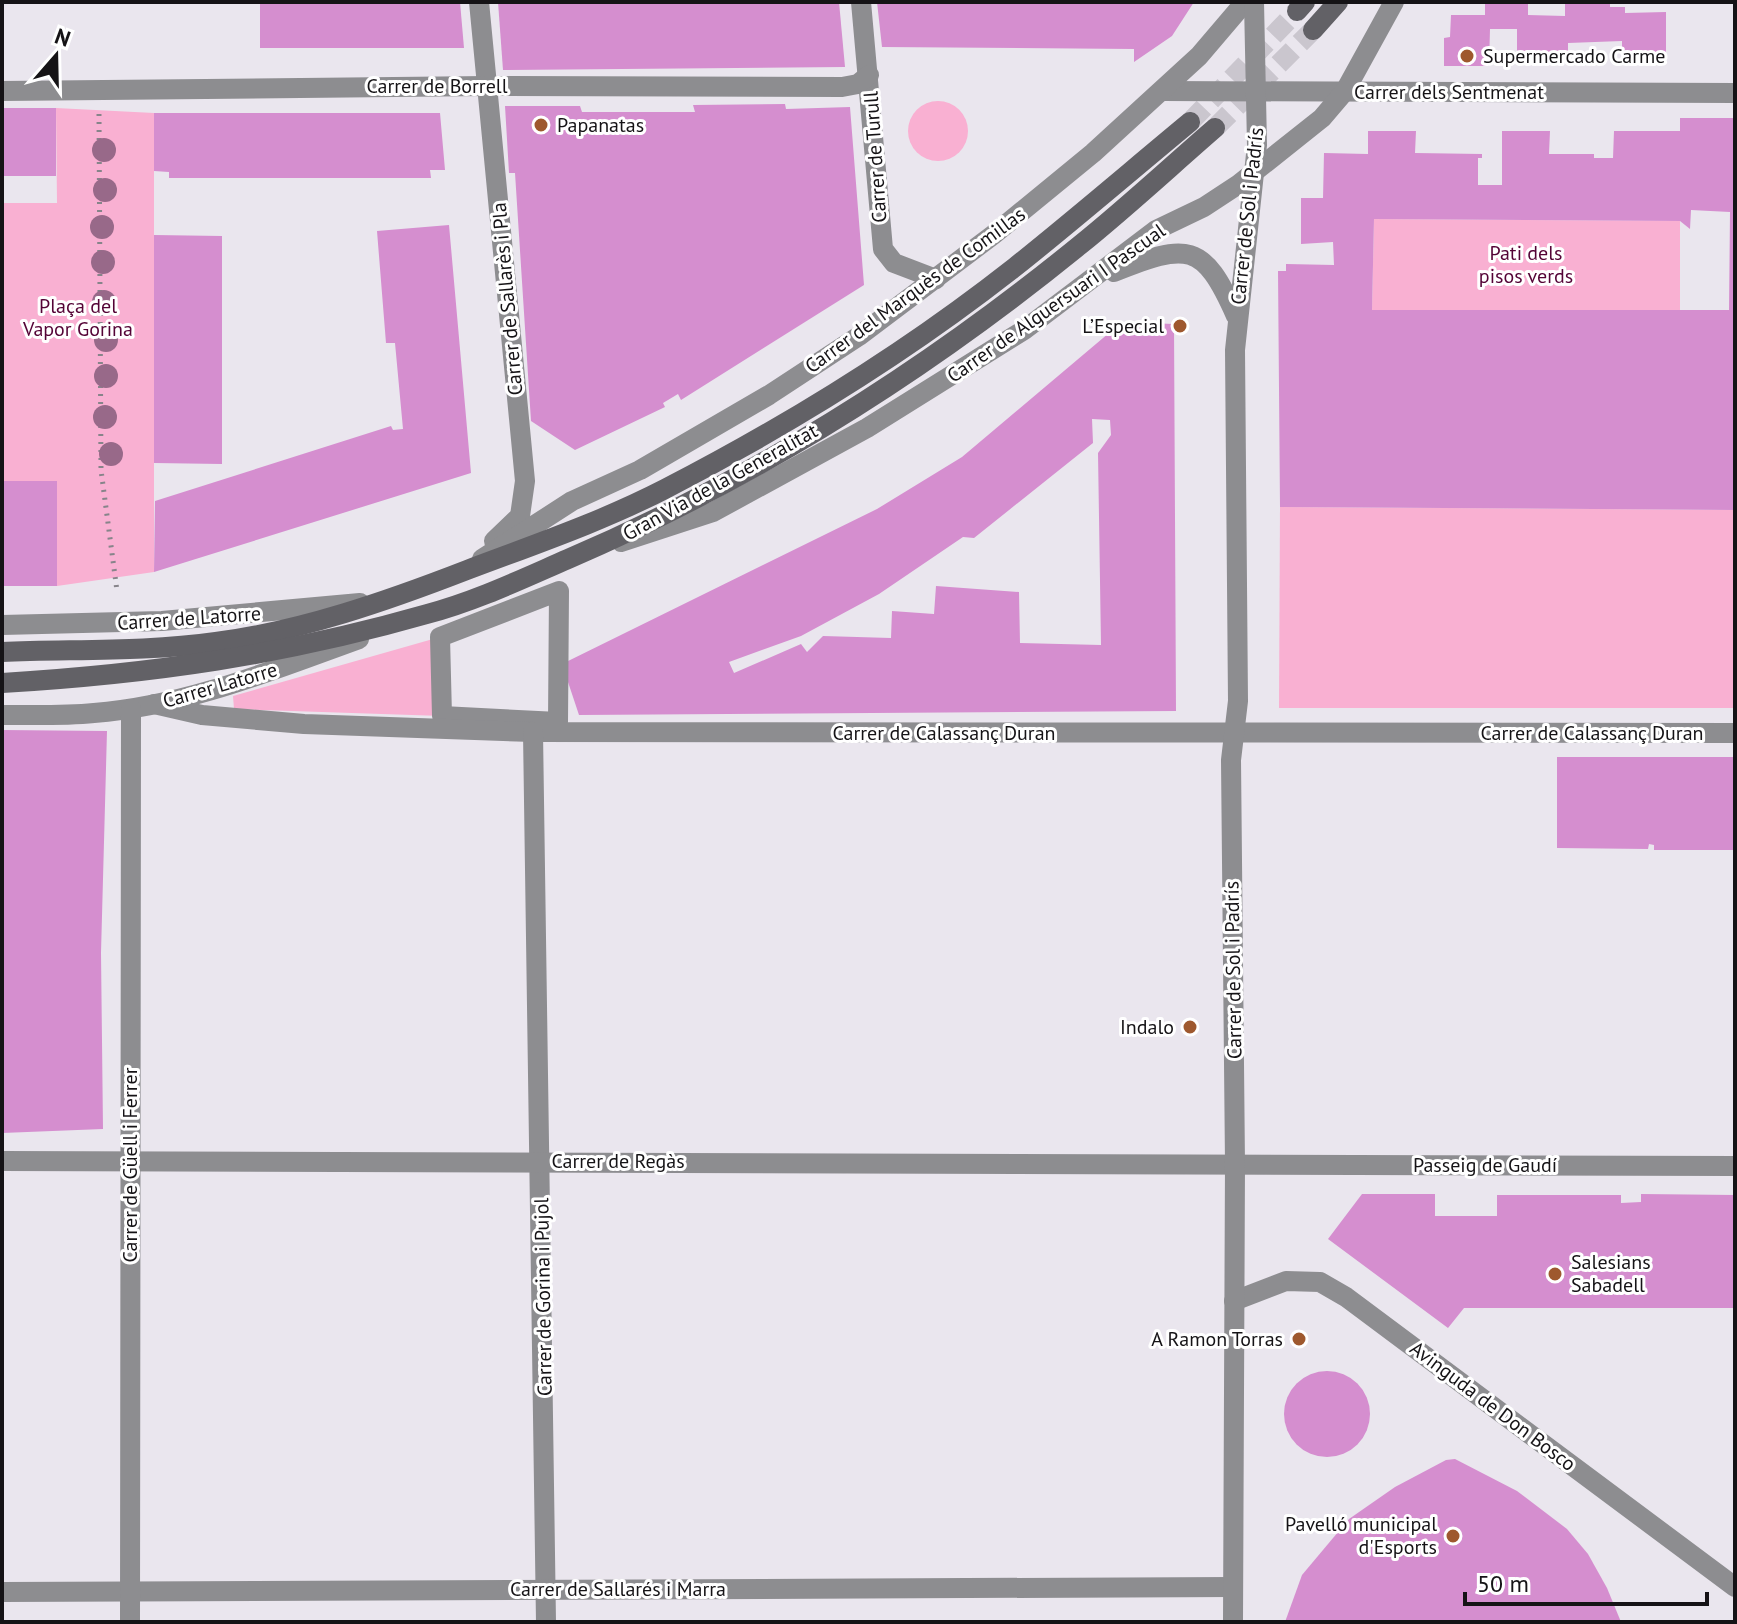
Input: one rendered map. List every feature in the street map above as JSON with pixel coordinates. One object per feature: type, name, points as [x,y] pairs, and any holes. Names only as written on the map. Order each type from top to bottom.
[{"type":"street","name":"Carrer de Sallarès i Pla","points":[[462,572],[520,516],[524,498],[479,2]]},
{"type":"street","name":"Carrer de Turull","points":[[861,2],[883,249],[894,263],[936,279]]},
{"type":"street","name":"Carrer del Marquès de Comillas","points":[[462,572],[572,501],[640,470],[769,395],[859,336],[936,279],[1093,153],[1163,91],[1218,36],[1245,2]]},
{"type":"street","name":"Carrer de Sol i Padrís","points":[[1233,1622],[1235,1164],[1231,760],[1235,732],[1237,318],[1255,173],[1254,2]]},
{"type":"street","points":[[1313,30],[1338,2]]},
{"type":"street","name":"Carrer de Alguersuari I Pascual","points":[[564,561],[713,512],[961,372],[1085,286],[1156,230],[1204,207],[1255,173],[1322,118],[1345,91],[1394,2]]},
{"type":"street","name":"Carrer de Borrell","points":[[2,91],[487,86],[842,87],[858,84],[869,75]]},
{"type":"street","name":"Carrer dels Sentmenat","points":[[1163,91],[1256,103],[1345,91],[1735,93]]},
{"type":"street","name":"Gran Via de la Generalitat","points":[[2,652],[216,642],[314,620],[375,602],[582,527],[664,490],[820,402],[1013,268],[1190,122]]},
{"type":"street","name":"Gran Via de la Generalitat","points":[[2,683],[185,668],[282,651],[430,614],[642,528],[757,467],[928,359],[1082,244],[1215,128]]},
{"type":"street","name":"Carrer de Sol i Padrís","points":[[1085,286],[1176,251],[1211,266],[1237,318]]},
{"type":"street","points":[[559,591],[558,722],[442,716],[440,637],[559,591]]},
{"type":"street","name":"Carrer de Latorre","points":[[2,625],[162,621],[375,602]]},
{"type":"street","name":"Carrer Latorre","points":[[2,715],[93,714],[154,704],[235,684],[430,614]]},
{"type":"street","name":"Carrer de Calassanç Duran","points":[[154,704],[202,715],[304,724],[533,732],[1735,733]]},
{"type":"street","name":"Carrer de Güell i Ferrer","points":[[130,1622],[131,709]]},
{"type":"street","name":"Carrer de Gorina i Pujol","points":[[533,732],[542,1160],[546,1622]]},
{"type":"street","name":"Carrer de Regàs","points":[[2,1161],[1235,1164]]},
{"type":"street","name":"Passeig de Gaudí","points":[[1235,1164],[1735,1166]]},
{"type":"street","name":"Avinguda de Don Bosco","points":[[1234,1301],[1286,1281],[1320,1282],[1346,1297],[1735,1587]]},
{"type":"street","name":"Carrer de Sallarés i Marra","points":[[2,1592],[1233,1587]]},
{"type":"path","points":[[100,101],[101,470],[117,591]]},
{"type":"green space","points":[[938,101],[950,103],[959,110],[966,119],[966,143],[959,152],[950,159],[938,161],[926,159],[917,152],[910,143],[908,131],[910,119],[917,110],[926,103]]},
{"type":"green space","name":"Plaça del Vapor Gorina","points":[[56,108],[154,113],[154,572],[57,586],[57,481],[2,481],[2,203],[57,203]]},
{"type":"green space","name":"Pati dels pisos verds","points":[[1374,219],[1680,221],[1680,310],[1372,310]]},
{"type":"green space","points":[[1280,507],[1735,510],[1735,708],[1279,708]]},
{"type":"green space","points":[[440,637],[442,716],[234,709],[233,696]]},
{"type":"building","points":[[260,2],[460,2],[464,48],[260,48]]},
{"type":"building","points":[[498,2],[839,2],[845,67],[503,70]]},
{"type":"building","points":[[877,2],[1194,2],[1172,36],[1134,62],[1134,49],[882,47]]},
{"type":"building","points":[[1485,2],[1528,2],[1528,15],[1565,16],[1565,2],[1610,2],[1610,7],[1625,7],[1625,13],[1666,12],[1666,63],[1622,63],[1622,41],[1568,43],[1568,60],[1517,60],[1517,29],[1490,29],[1489,66],[1444,66],[1444,38],[1450,37],[1451,15],[1485,15]]},
{"type":"building","points":[[785,104],[786,109],[850,107],[864,285],[681,400],[678,394],[663,403],[665,407],[575,450],[531,421],[515,173],[509,173],[505,106],[580,106],[582,112],[695,112],[693,105]]},
{"type":"building","points":[[2,108],[56,108],[56,176],[2,176]]},
{"type":"building","points":[[154,113],[440,113],[445,170],[430,170],[431,178],[169,178],[169,172],[154,171]]},
{"type":"building","points":[[1680,118],[1735,118],[1735,510],[1280,507],[1278,271],[1286,271],[1286,264],[1334,265],[1333,242],[1301,244],[1301,198],[1323,198],[1324,153],[1368,154],[1368,131],[1416,131],[1415,153],[1482,154],[1482,158],[1478,158],[1478,185],[1502,185],[1502,131],[1550,131],[1549,154],[1594,154],[1594,158],[1613,158],[1614,131],[1680,131]],"holes":[[[1691,210],[1730,212],[1729,310],[1372,310],[1374,219],[1680,221],[1690,229]]]},
{"type":"building","points":[[449,225],[471,473],[154,572],[155,501],[391,426],[393,430],[403,429],[395,343],[386,343],[377,231]]},
{"type":"building","points":[[154,235],[222,236],[222,464],[154,463]]},
{"type":"building","points":[[1122,322],[1174,324],[1176,711],[579,715],[562,664],[877,509],[962,457]],"holes":[[[1092,419],[1110,420],[1111,435],[1098,453],[1101,645],[1020,643],[1019,592],[936,586],[934,614],[892,611],[891,638],[823,636],[807,652],[801,644],[734,673],[729,662],[801,636],[879,594],[963,537],[974,538],[1093,443]]]},
{"type":"building","points":[[2,481],[57,481],[57,586],[2,586]]},
{"type":"building","points":[[2,730],[107,731],[101,953],[103,1129],[2,1133]]},
{"type":"building","points":[[1557,757],[1735,757],[1734,850],[1654,850],[1654,845],[1649,844],[1648,849],[1557,848]]},
{"type":"building","name":"Salesians Sabadell","points":[[1362,1194],[1435,1194],[1435,1216],[1497,1216],[1497,1195],[1621,1195],[1621,1203],[1641,1202],[1641,1194],[1735,1195],[1735,1308],[1464,1308],[1448,1328],[1328,1239]]},
{"type":"building","points":[[1327,1371],[1351,1378],[1363,1390],[1370,1414],[1363,1438],[1351,1450],[1327,1457],[1303,1450],[1291,1438],[1284,1414],[1291,1390],[1303,1378]]},
{"type":"building","name":"Pavelló municipal d'Esports","points":[[1455,1459],[1517,1491],[1567,1529],[1588,1554],[1621,1622],[1285,1622],[1302,1575],[1349,1519],[1395,1487],[1446,1460]]},
{"type":"tunnel","points":[[1190,122],[1297,11]]},
{"type":"tunnel","points":[[1215,128],[1313,30]]},
{"type":"place","name":"Supermercado Carme","points":[[1467,56]]},
{"type":"place","name":"Papanatas","points":[[541,125]]},
{"type":"place","name":"L’Especial","points":[[1180,326]]},
{"type":"place","name":"Indalo","points":[[1190,1027]]},
{"type":"place","name":"Salesians Sabadell","points":[[1555,1274]]},
{"type":"place","name":"A Ramon Torras","points":[[1299,1339]]},
{"type":"place","name":"Pavelló municipal d'Esports","points":[[1453,1536]]}]
